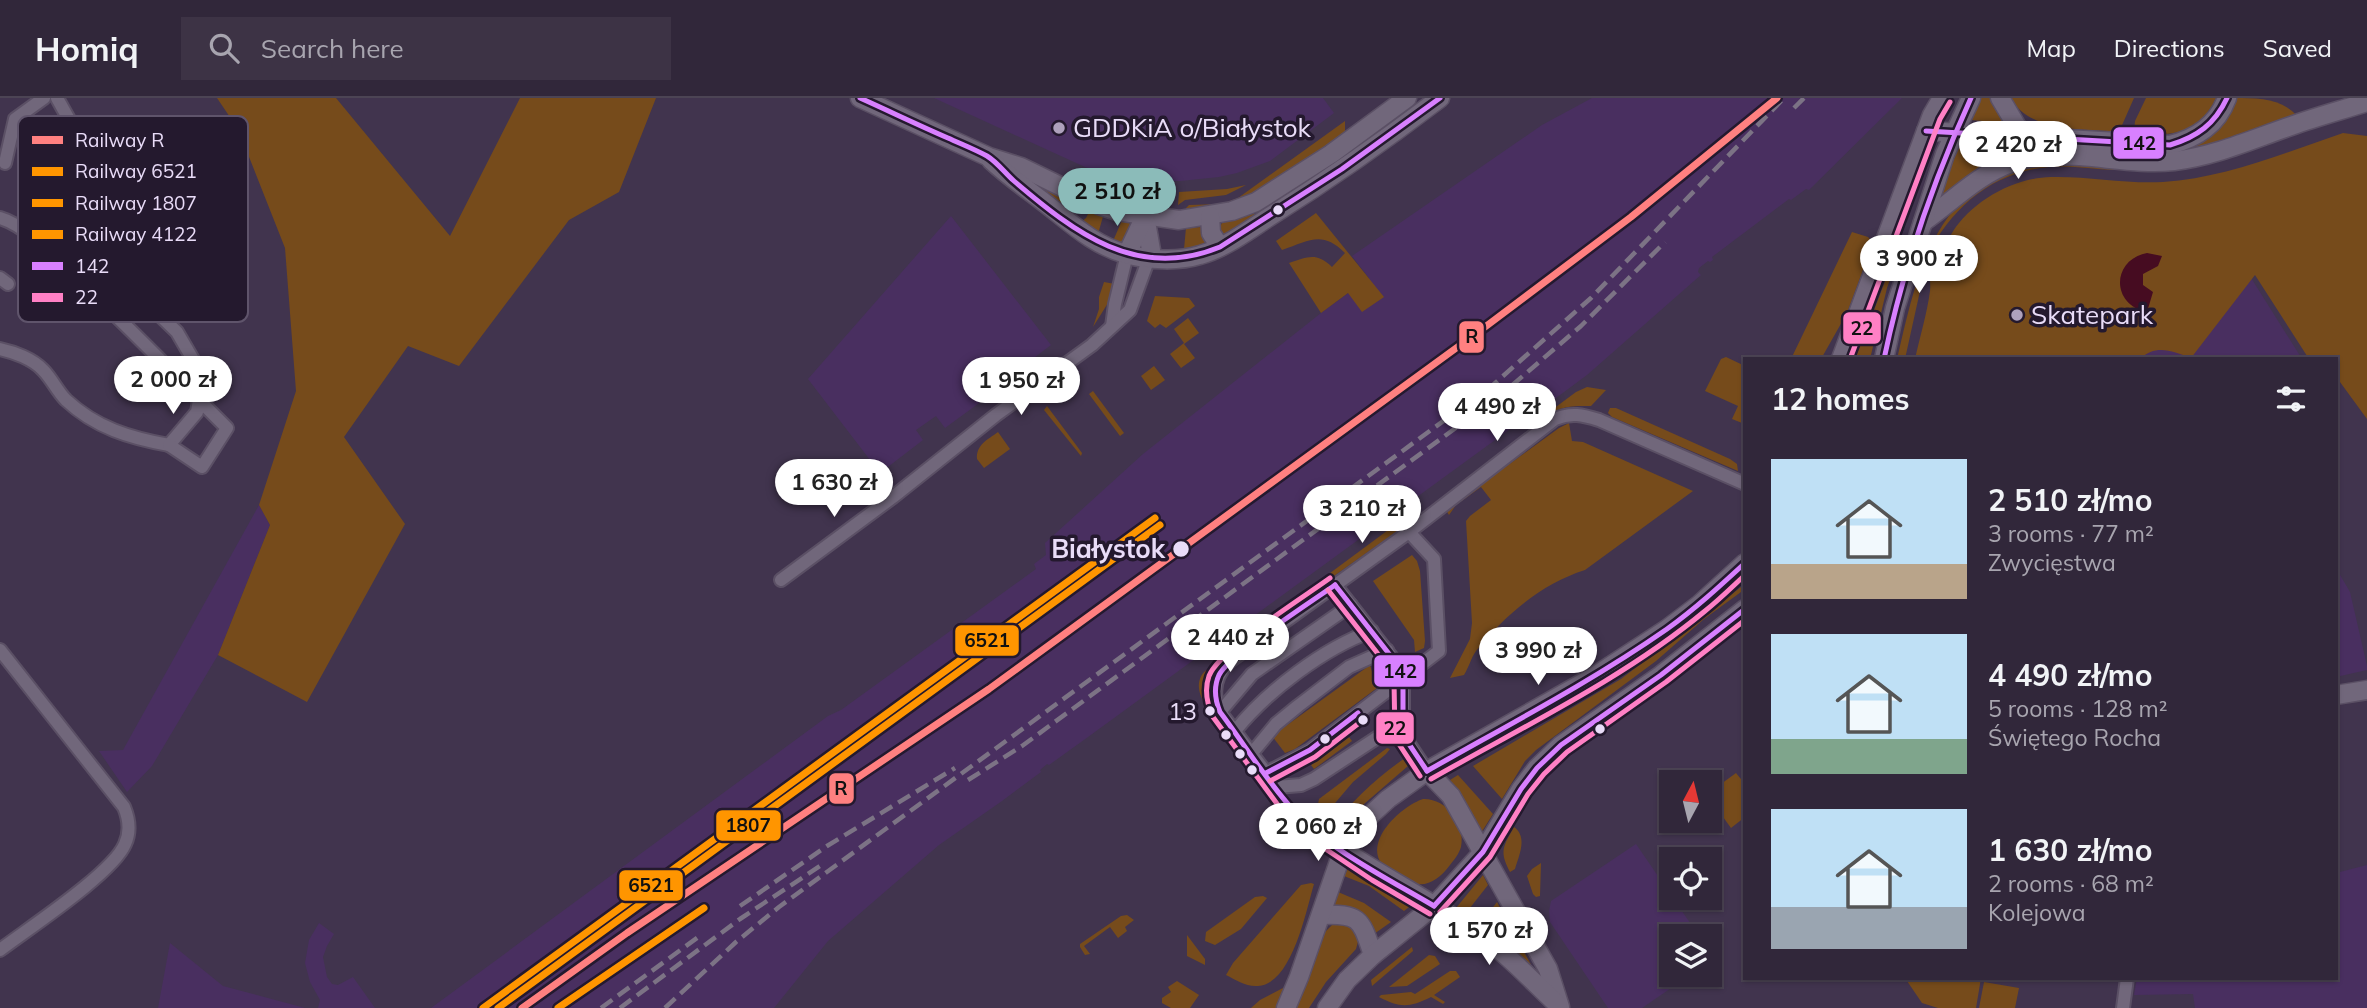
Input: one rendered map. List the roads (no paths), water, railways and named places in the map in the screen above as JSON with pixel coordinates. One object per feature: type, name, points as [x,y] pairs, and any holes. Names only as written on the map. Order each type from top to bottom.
[{"type":"street","points":[[19,116],[44,98]]},
{"type":"street","points":[[57,98],[67,116]]},
{"type":"street","points":[[860,98],[1116,211],[1179,220],[1232,211],[1279,188],[1407,98]]},
{"type":"street","points":[[989,157],[1014,181],[1104,246],[1149,258],[1198,256],[1220,247],[1342,169],[1440,98]]},
{"type":"street","points":[[1842,357],[1926,131],[1942,98]]},
{"type":"street","points":[[1884,357],[1895,307],[1923,222],[1954,131],[1971,98]]},
{"type":"street","points":[[2000,98],[2022,135]]},
{"type":"street","points":[[1926,131],[2170,145],[2189,140],[2209,127],[2223,109],[2227,98]]},
{"type":"street","points":[[1923,222],[1950,204],[1969,186],[2011,162],[2055,155],[2150,162],[2175,161],[2206,155],[2367,99]]},
{"type":"street","points":[[5,163],[15,119],[18,117]]},
{"type":"street","points":[[1069,223],[1081,214],[1087,199]]},
{"type":"street","points":[[1112,326],[1127,254],[1145,216]]},
{"type":"street","points":[[781,580],[1092,345],[1130,310],[1151,250],[1145,216]]},
{"type":"street","points":[[1210,216],[1211,233],[1220,247]]},
{"type":"street","points":[[0,218],[13,221],[18,225]]},
{"type":"street","points":[[0,349],[12,351],[42,368],[66,400],[93,421],[135,439],[169,444],[202,467],[227,428],[120,322]]},
{"type":"street","points":[[167,322],[177,332],[195,363]]},
{"type":"street","points":[[169,444],[197,412],[200,400]]},
{"type":"street","points":[[1404,720],[1314,779],[1301,785],[1276,788],[1220,712],[1215,702],[1216,681],[1221,670],[1230,661],[1409,532],[1555,419],[1580,414],[1599,420],[1743,483]]},
{"type":"street","points":[[1266,773],[1310,750],[1439,652],[1434,559],[1409,532]]},
{"type":"street","points":[[1286,1008],[1343,850],[1364,821],[1388,799],[1427,771],[1595,676],[1667,629],[1743,565]]},
{"type":"street","points":[[1335,585],[1387,650],[1403,679],[1404,735],[1427,771],[1451,796],[1548,969],[1561,1007]]},
{"type":"street","points":[[1220,712],[1252,674],[1351,605]]},
{"type":"street","points":[[1327,1008],[1347,980],[1373,955],[1434,906],[1483,852],[1521,789],[1537,768],[1561,746],[1661,675],[1743,611]]},
{"type":"street","points":[[1235,731],[1258,703],[1339,645],[1372,631]]},
{"type":"street","points":[[0,650],[117,797],[127,813],[129,831],[115,861],[0,950]]},
{"type":"street","points":[[1252,754],[1276,724],[1298,706],[1349,667],[1387,650]]},
{"type":"street","points":[[2338,695],[2367,690]]},
{"type":"street","points":[[1343,850],[1495,946],[1561,1007]]},
{"type":"street","points":[[1321,915],[1342,914],[1356,918],[1364,929],[1373,955]]},
{"type":"street","points":[[2123,1008],[2127,980]]},
{"type":"railway","points":[[665,1008],[736,942],[779,907],[1494,384],[1591,298],[1784,98]]},
{"type":"railway","points":[[1794,108],[1804,98]]},
{"type":"railway","points":[[968,780],[1022,746],[1502,394],[1581,326],[1665,242]]},
{"type":"railway","points":[[740,906],[827,846],[955,768]]},
{"type":"railway","points":[[620,1008],[740,919],[823,864]]},
{"type":"railway","points":[[601,1008],[701,935]]},
{"type":"rail line","name":"R","points":[[522,1008],[627,933],[989,689],[1485,327],[1631,217],[1777,98]]},
{"type":"rail line","name":"6521","points":[[483,1008],[1155,518]]},
{"type":"rail line","name":"1807","points":[[498,1008],[1160,525]]},
{"type":"rail line","name":"4122","points":[[558,1008],[704,908]]},
{"type":"place","name":"GDDKiA o/Białystok","points":[[1059,128]]},
{"type":"place","name":"Skatepark","points":[[2017,315]]},
{"type":"place","name":"Białystok","points":[[1181,549]]},
{"type":"place","name":"13","points":[[1210,711]]}]
